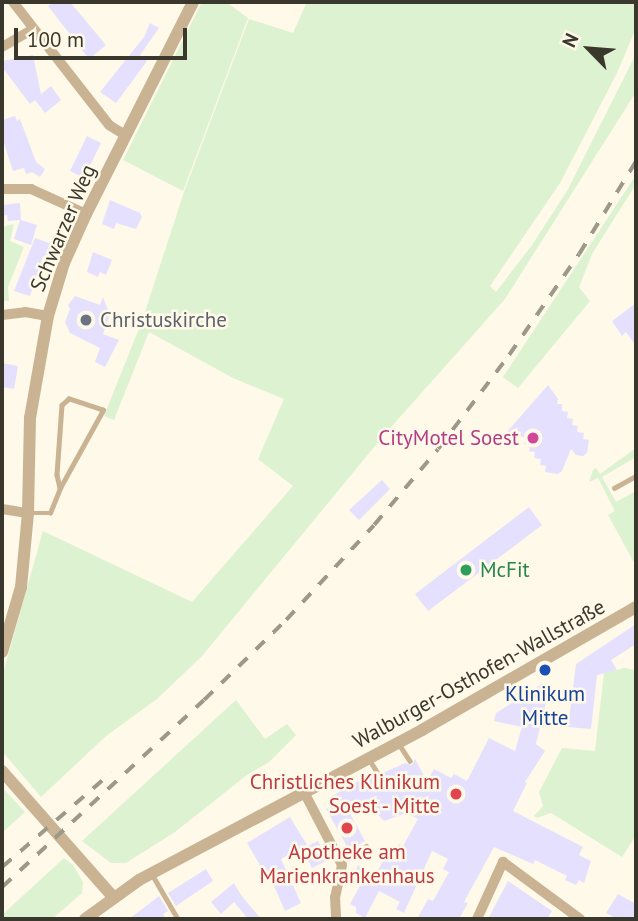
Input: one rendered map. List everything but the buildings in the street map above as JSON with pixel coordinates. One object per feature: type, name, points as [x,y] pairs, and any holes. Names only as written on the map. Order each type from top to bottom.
[{"type":"street","points":[[13,2],[108,125],[125,135]]},
{"type":"street","name":"Schwarzer Weg","points":[[2,652],[21,587],[28,513],[30,418],[48,316],[64,263],[86,214],[193,2]]},
{"type":"street","points":[[2,47],[33,29]]},
{"type":"street","points":[[2,189],[31,189],[86,214]]},
{"type":"street","points":[[2,315],[25,312],[48,316]]},
{"type":"street","points":[[2,509],[28,513]]},
{"type":"street","name":"Walburger-Osthofen-Wallstraße","points":[[85,919],[151,873],[369,758],[636,607]]},
{"type":"street","points":[[2,771],[114,898]]},
{"type":"street","points":[[304,792],[341,861],[334,909],[336,919]]},
{"type":"street","points":[[477,919],[503,862],[566,916],[580,919]]},
{"type":"lane","points":[[28,513],[50,513],[60,488],[103,410],[69,399],[62,405],[57,475],[60,488]]},
{"type":"lane","points":[[614,488],[636,475]]},
{"type":"lane","points":[[398,742],[410,761]]},
{"type":"lane","points":[[369,758],[379,775]]},
{"type":"lane","points":[[341,861],[366,846]]},
{"type":"lane","points":[[151,873],[178,919]]},
{"type":"green space","points":[[202,2],[226,2],[248,18],[183,191],[123,160]]},
{"type":"green space","points":[[307,2],[636,2],[636,28],[617,73],[560,183],[490,286],[496,292],[532,245],[567,191],[636,54],[636,92],[505,299],[384,435],[202,656],[157,699],[106,736],[41,797],[2,751],[2,677],[43,531],[192,602],[293,486],[258,459],[284,399],[233,378],[149,332],[114,420],[104,416],[142,321],[184,192],[249,19],[293,33]]},
{"type":"green space","points":[[636,175],[636,184],[592,254],[579,287],[590,301],[518,388],[503,377]]},
{"type":"green space","points":[[14,224],[10,241],[24,247],[8,287],[9,301],[2,301],[2,227]]},
{"type":"green space","points":[[636,448],[636,457],[602,477],[616,502],[636,491],[636,566],[608,515],[615,511],[598,478],[589,482],[593,470],[596,468],[600,474]]},
{"type":"green space","points":[[624,668],[636,670],[636,835],[622,857],[551,813],[537,818],[534,816],[543,806],[539,792],[562,748],[595,751],[604,673]]},
{"type":"green space","points":[[236,700],[265,739],[287,724],[296,735],[269,762],[247,775],[175,832],[126,863],[111,863],[82,841]]},
{"type":"green space","points":[[2,787],[25,812],[2,833]]},
{"type":"green space","points":[[64,858],[73,865],[83,882],[82,893],[52,919],[2,919],[2,915]]},
{"type":"railway","points":[[2,887],[204,700],[286,620],[374,525],[438,449],[509,355],[579,254],[636,161]]},
{"type":"railway","points":[[2,867],[111,773]]},
{"type":"place","name":"Christuskirche","points":[[86,320]]},
{"type":"place","name":"CityMotel Soest","points":[[533,438]]},
{"type":"place","name":"McFit","points":[[466,570]]},
{"type":"place","name":"Klinikum Mitte","points":[[545,670]]},
{"type":"place","name":"Christliches Klinikum Soest - Mitte","points":[[456,794]]},
{"type":"place","name":"Apotheke am Marienkrankenhaus","points":[[347,828]]}]
